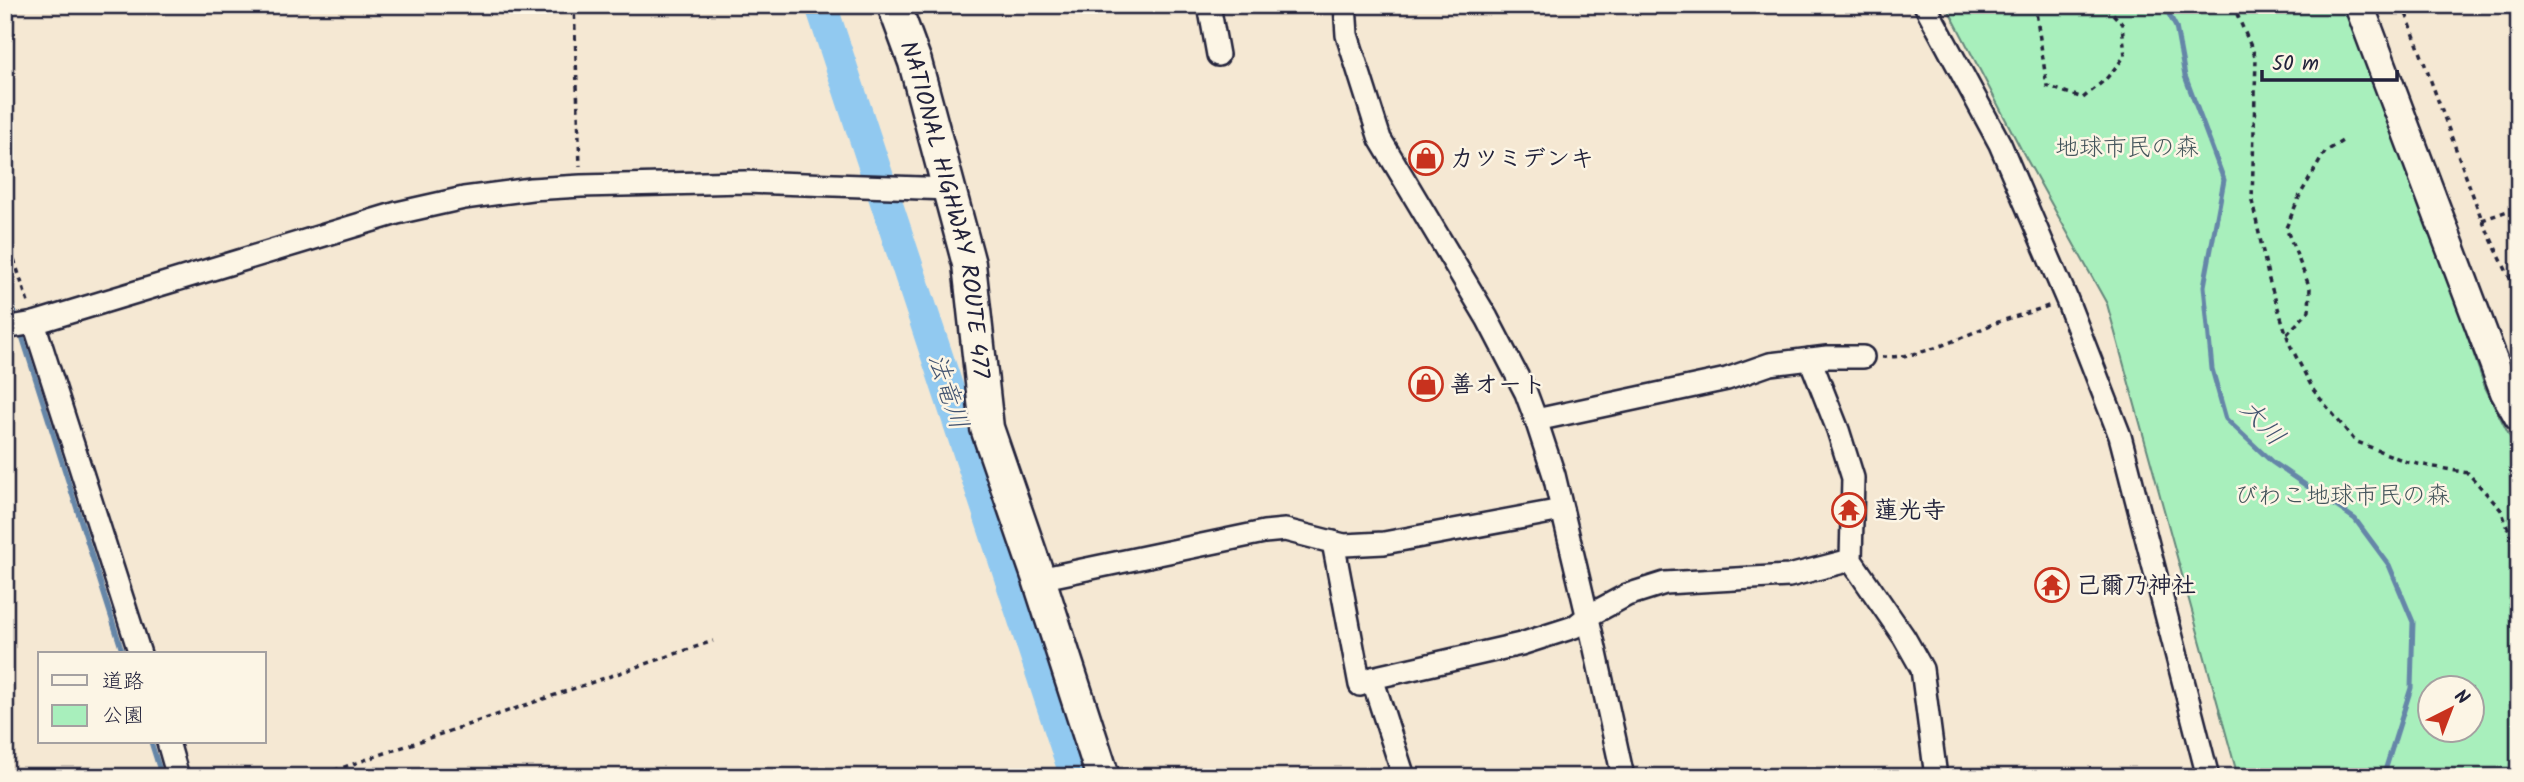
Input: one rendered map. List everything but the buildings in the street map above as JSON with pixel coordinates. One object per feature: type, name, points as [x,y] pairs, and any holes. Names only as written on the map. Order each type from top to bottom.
[{"type":"highway","name":"NATIONAL HIGHWAY ROUTE 477","points":[[894,5],[915,62],[969,264],[987,428],[1103,777]]},
{"type":"main road","points":[[2358,5],[2505,392],[2519,417]]},
{"type":"street","points":[[1209,5],[1218,55]]},
{"type":"street","points":[[1345,5],[1347,35],[1381,139],[1487,318],[1526,393],[1536,420],[1554,475],[1623,777]]},
{"type":"street","points":[[1926,5],[2000,144],[2067,300],[2120,436],[2208,777]]},
{"type":"street","points":[[5,328],[34,323],[397,213],[464,198],[531,189],[581,186],[745,182],[950,189]]},
{"type":"street","points":[[34,323],[140,652]]},
{"type":"street","points":[[1536,420],[1727,379],[1770,364],[1863,357]]},
{"type":"street","points":[[1810,359],[1838,430],[1853,478],[1850,560],[1904,637],[1922,669],[1936,777]]},
{"type":"street","points":[[1039,579],[1264,531],[1284,530],[1343,545],[1384,543],[1562,510]]},
{"type":"street","points":[[1333,542],[1360,684],[1372,678],[1521,644],[1574,627],[1588,616],[1628,595],[1665,583],[1789,576],[1850,560]]},
{"type":"street","points":[[1372,678],[1404,777]]},
{"type":"street","points":[[169,744],[178,777]]},
{"type":"path","points":[[574,5],[581,186]]},
{"type":"path","points":[[2035,5],[2047,86],[2083,99],[2106,79],[2125,56],[2122,24],[2105,5]]},
{"type":"path","points":[[2233,5],[2256,58],[2252,201],[2269,280],[2287,334],[2314,391],[2355,441],[2407,462],[2468,473],[2501,510],[2519,556]]},
{"type":"path","points":[[2403,5],[2482,220],[2519,297]]},
{"type":"path","points":[[2287,334],[2309,311],[2310,288],[2286,228],[2300,195],[2325,152],[2344,140]]},
{"type":"path","points":[[2482,220],[2519,207]]},
{"type":"path","points":[[5,231],[34,323]]},
{"type":"path","points":[[1863,357],[1902,358],[1920,354],[1997,323],[2067,300]]},
{"type":"path","points":[[316,777],[713,641]]},
{"type":"green space","name":"びわこ地球市民の森","points":[[1946,5],[2343,5],[2378,77],[2485,387],[2519,455],[2519,777],[2238,777],[2107,304],[2021,149]]},
{"type":"waterway","name":"法竜川","points":[[821,5],[1076,777]]},
{"type":"waterway","name":"大川","points":[[2164,5],[2176,27],[2185,76],[2224,180],[2204,286],[2212,369],[2226,419],[2272,462],[2355,519],[2389,565],[2413,622],[2411,688],[2383,777]]},
{"type":"waterway","points":[[5,284],[17,321]]},
{"type":"waterway","points":[[20,330],[122,652]]},
{"type":"waterway","points":[[152,744],[162,777]]},
{"type":"place","name":"カツミデンキ","points":[[1426,158]]},
{"type":"place","name":"善オート","points":[[1426,384]]},
{"type":"place","name":"蓮光寺","points":[[1849,510]]},
{"type":"place","name":"己爾乃神社","points":[[2052,585]]},
{"type":"park label","name":"地球市民の森","points":[[2127,147]]}]
